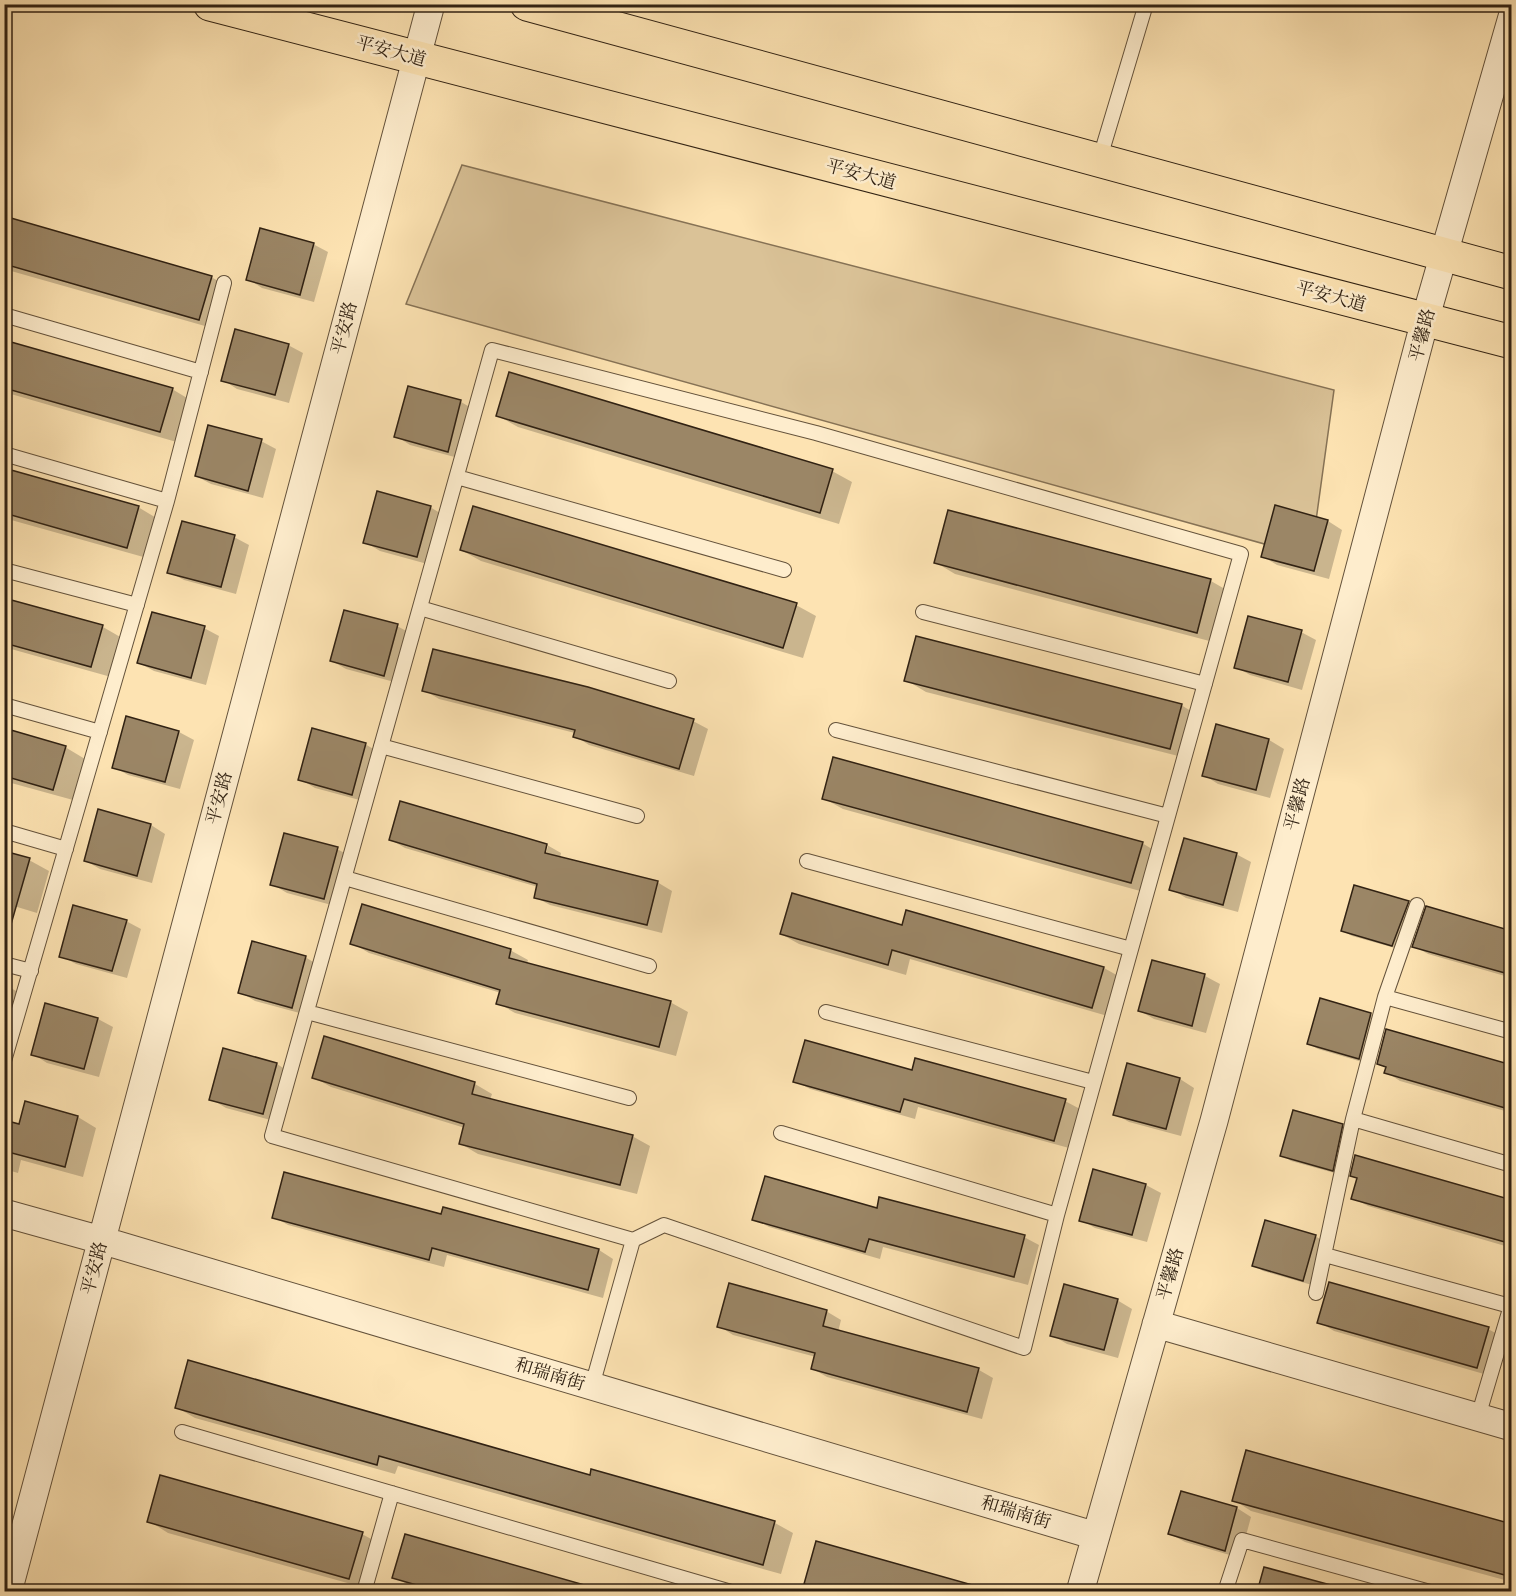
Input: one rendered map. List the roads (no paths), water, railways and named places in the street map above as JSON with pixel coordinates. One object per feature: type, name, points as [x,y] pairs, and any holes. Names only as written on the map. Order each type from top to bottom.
[{"type":"main road","name":"平安大道","points":[[210,4],[1512,342]]},
{"type":"main road","points":[[527,4],[1512,273]]},
{"type":"street","name":"平安路","points":[[8,1592],[430,4]]},
{"type":"street","name":"平馨路","points":[[1080,1592],[1214,1121],[1425,320],[1512,17]]},
{"type":"street","name":"和瑞南街","points":[[4,1214],[101,1240],[1096,1536]]},
{"type":"street","points":[[1156,1324],[1512,1427]]},
{"type":"lane","points":[[1099,161],[1146,4]]},
{"type":"lane","points":[[4,1061],[167,501],[224,283]]},
{"type":"lane","points":[[4,315],[201,372]]},
{"type":"lane","points":[[492,350],[816,432],[1241,554],[1056,1215],[1024,1348],[664,1225],[633,1240],[272,1136],[420,608],[492,350]]},
{"type":"lane","points":[[4,453],[167,501]]},
{"type":"lane","points":[[457,477],[784,570]]},
{"type":"lane","points":[[4,570],[137,605]]},
{"type":"lane","points":[[420,608],[669,681]]},
{"type":"lane","points":[[923,612],[1205,684]]},
{"type":"lane","points":[[4,705],[100,732]]},
{"type":"lane","points":[[836,730],[1168,816]]},
{"type":"lane","points":[[381,746],[637,816]]},
{"type":"lane","points":[[4,831],[66,849]]},
{"type":"lane","points":[[807,861],[1131,949]]},
{"type":"lane","points":[[345,878],[649,966]]},
{"type":"lane","points":[[1316,1293],[1353,1119],[1385,996],[1417,905]]},
{"type":"lane","points":[[4,964],[31,970]]},
{"type":"lane","points":[[1385,996],[1512,1032]]},
{"type":"lane","points":[[307,1012],[628,1098]]},
{"type":"lane","points":[[826,1012],[1093,1082]]},
{"type":"lane","points":[[1353,1119],[1512,1165]]},
{"type":"lane","points":[[781,1133],[1056,1215]]},
{"type":"lane","points":[[592,1386],[633,1240]]},
{"type":"lane","points":[[1325,1255],[1511,1304],[1478,1417]]},
{"type":"lane","points":[[182,1432],[731,1592]]},
{"type":"lane","points":[[364,1592],[392,1493]]},
{"type":"lane","points":[[1225,1592],[1242,1540],[1430,1592]]}]
